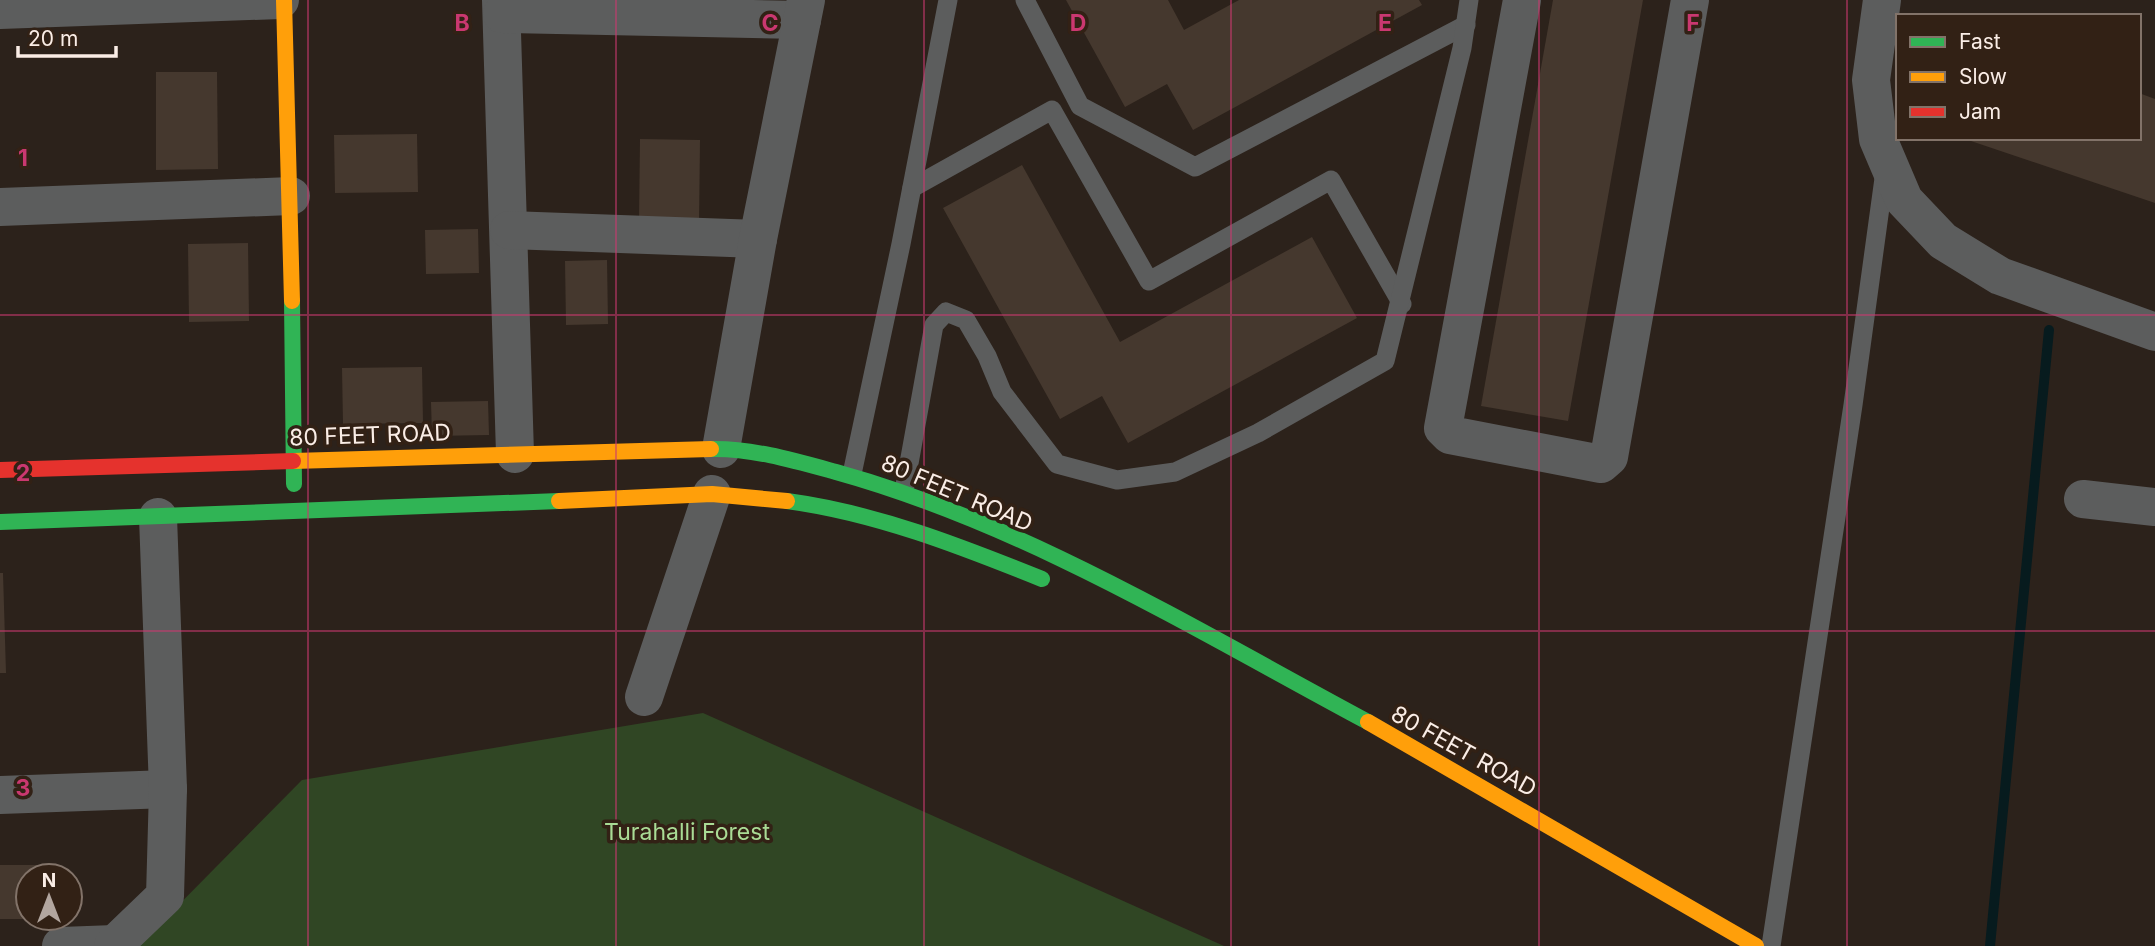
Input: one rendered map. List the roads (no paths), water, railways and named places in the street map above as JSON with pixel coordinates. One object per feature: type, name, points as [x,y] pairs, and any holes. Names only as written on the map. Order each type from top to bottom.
[{"type":"main road","points":[[282,0],[291,196],[295,513]]},
{"type":"main road","name":"80 FEET ROAD","points":[[0,470],[721,449],[792,460],[852,474],[904,491],[1090,573],[1240,662],[1435,758],[1756,946]]},
{"type":"main road","name":"80 FEET ROAD","points":[[0,522],[295,513],[712,494],[754,495],[844,511],[888,523],[1058,586]]},
{"type":"street","points":[[0,10],[75,4],[282,0]]},
{"type":"street","points":[[1522,0],[1443,428],[1450,435],[1601,464],[1609,457],[1690,0]]},
{"type":"street","points":[[1882,0],[1871,80],[1885,174],[1904,200],[1943,241],[2000,276],[2155,332]]},
{"type":"street","points":[[516,454],[501,7],[804,10],[758,239],[721,449]]},
{"type":"street","points":[[0,206],[291,196]]},
{"type":"street","points":[[509,230],[758,239]]},
{"type":"street","points":[[644,697],[712,494]]},
{"type":"street","points":[[2083,499],[2155,507]]},
{"type":"street","points":[[61,946],[114,945],[165,896],[168,789],[158,517]]},
{"type":"street","points":[[0,794],[168,789]]},
{"type":"lane","points":[[852,474],[948,0]]},
{"type":"lane","points":[[1025,0],[1080,106],[1195,167],[1466,24]]},
{"type":"lane","points":[[904,491],[933,326],[946,312],[966,320],[987,356],[1002,392],[1057,464],[1118,480],[1175,472],[1258,433],[1385,361],[1402,304],[1466,24],[1469,0]]},
{"type":"lane","points":[[912,188],[1052,110],[1149,281],[1331,180],[1402,304]]},
{"type":"lane","points":[[1771,946],[1885,174]]},
{"type":"waterway","points":[[1990,946],[2049,330]]},
{"type":"park label","name":"Turahalli Forest","points":[[687,832]]}]
